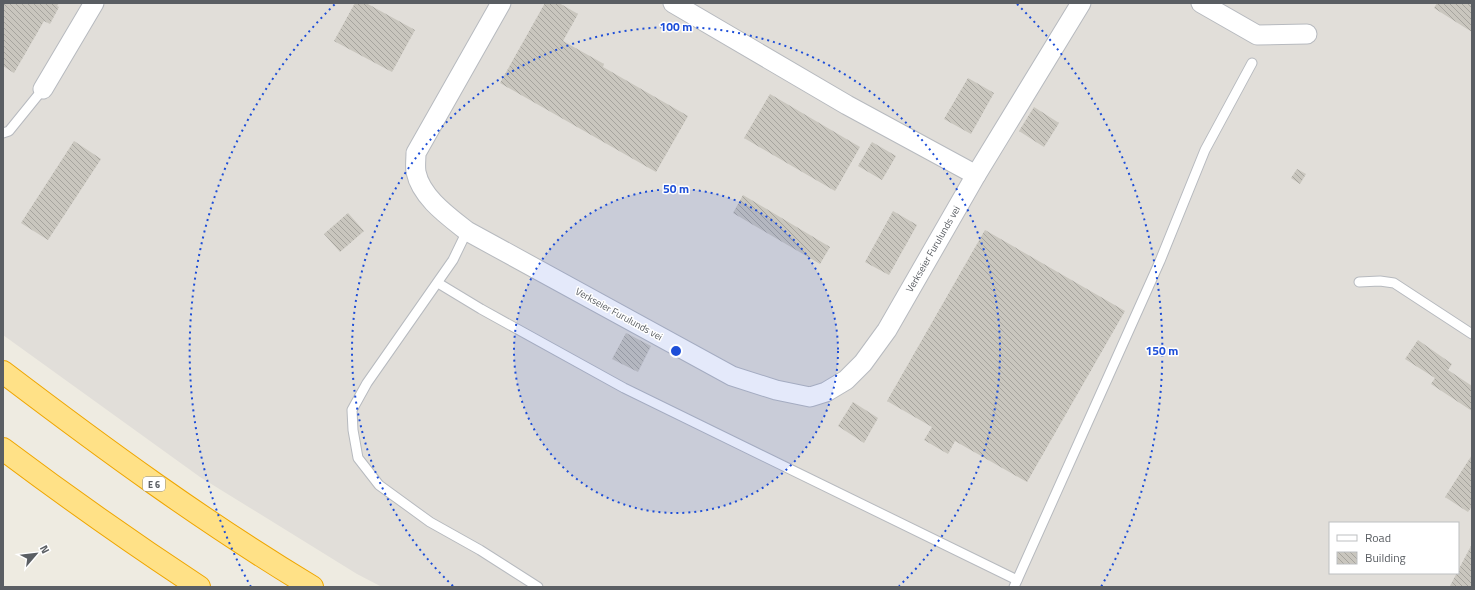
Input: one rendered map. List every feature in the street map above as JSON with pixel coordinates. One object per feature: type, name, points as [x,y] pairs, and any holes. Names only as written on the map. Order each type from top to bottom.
[{"type":"highway","name":"E 6","points":[[3,372],[86,436],[192,510],[312,587]]},
{"type":"highway","points":[[3,449],[48,483],[159,561],[199,587]]},
{"type":"street","points":[[43,89],[94,3]]},
{"type":"street","name":"Verkseier Furulunds vei","points":[[501,3],[416,153],[416,173],[424,191],[439,209],[467,231],[732,376],[776,390],[810,397],[826,392],[846,380],[863,363],[887,330],[976,175],[1081,3]]},
{"type":"street","points":[[673,3],[847,105],[976,175]]},
{"type":"street","points":[[1201,3],[1257,35],[1307,34]]},
{"type":"lane","points":[[438,283],[481,309],[624,388],[1016,584],[1160,261],[1205,150],[1252,63]]},
{"type":"lane","points":[[3,133],[9,131],[43,89]]},
{"type":"lane","points":[[467,231],[453,260],[367,383],[352,410],[353,430],[358,458],[379,485],[430,522],[480,550],[538,587]]},
{"type":"lane","points":[[1359,282],[1380,281],[1394,283],[1472,334]]},
{"type":"shaded area","points":[[3,3],[1472,3],[1472,587],[382,587],[357,574],[200,477],[3,335]]},
{"type":"building","points":[[3,3],[59,3],[57,6],[59,7],[50,24],[44,21],[14,73],[3,66]]},
{"type":"building","points":[[355,3],[366,3],[415,30],[392,72],[334,41]]},
{"type":"building","points":[[545,3],[559,3],[578,14],[563,41],[604,64],[603,67],[688,116],[656,172],[500,83]]},
{"type":"building","points":[[1437,3],[1472,3],[1472,32],[1434,8]]},
{"type":"building","points":[[968,78],[994,93],[971,134],[944,119]]},
{"type":"building","points":[[770,94],[860,147],[835,191],[744,138]]},
{"type":"building","points":[[1034,107],[1059,123],[1044,147],[1019,131]]},
{"type":"building","points":[[74,141],[101,159],[48,240],[21,223]]},
{"type":"building","points":[[872,142],[896,156],[882,180],[858,166]]},
{"type":"building","points":[[1297,169],[1306,174],[1300,184],[1291,178]]},
{"type":"building","points":[[743,195],[830,247],[820,264],[733,213]]},
{"type":"building","points":[[893,211],[917,225],[889,275],[865,262]]},
{"type":"building","points":[[348,213],[364,231],[340,252],[324,234]]},
{"type":"building","points":[[985,230],[1125,311],[1027,482],[955,441],[948,454],[924,440],[932,427],[887,401]]},
{"type":"building","points":[[626,333],[651,346],[638,372],[612,359]]},
{"type":"building","points":[[1418,340],[1452,364],[1448,370],[1472,386],[1472,411],[1431,384],[1435,378],[1405,359]]},
{"type":"building","points":[[853,402],[878,418],[864,443],[838,426]]},
{"type":"building","points":[[1472,455],[1472,506],[1468,512],[1445,497]]},
{"type":"building","points":[[1472,544],[1472,587],[1450,586],[1456,574],[1459,574],[1459,569]]}]
